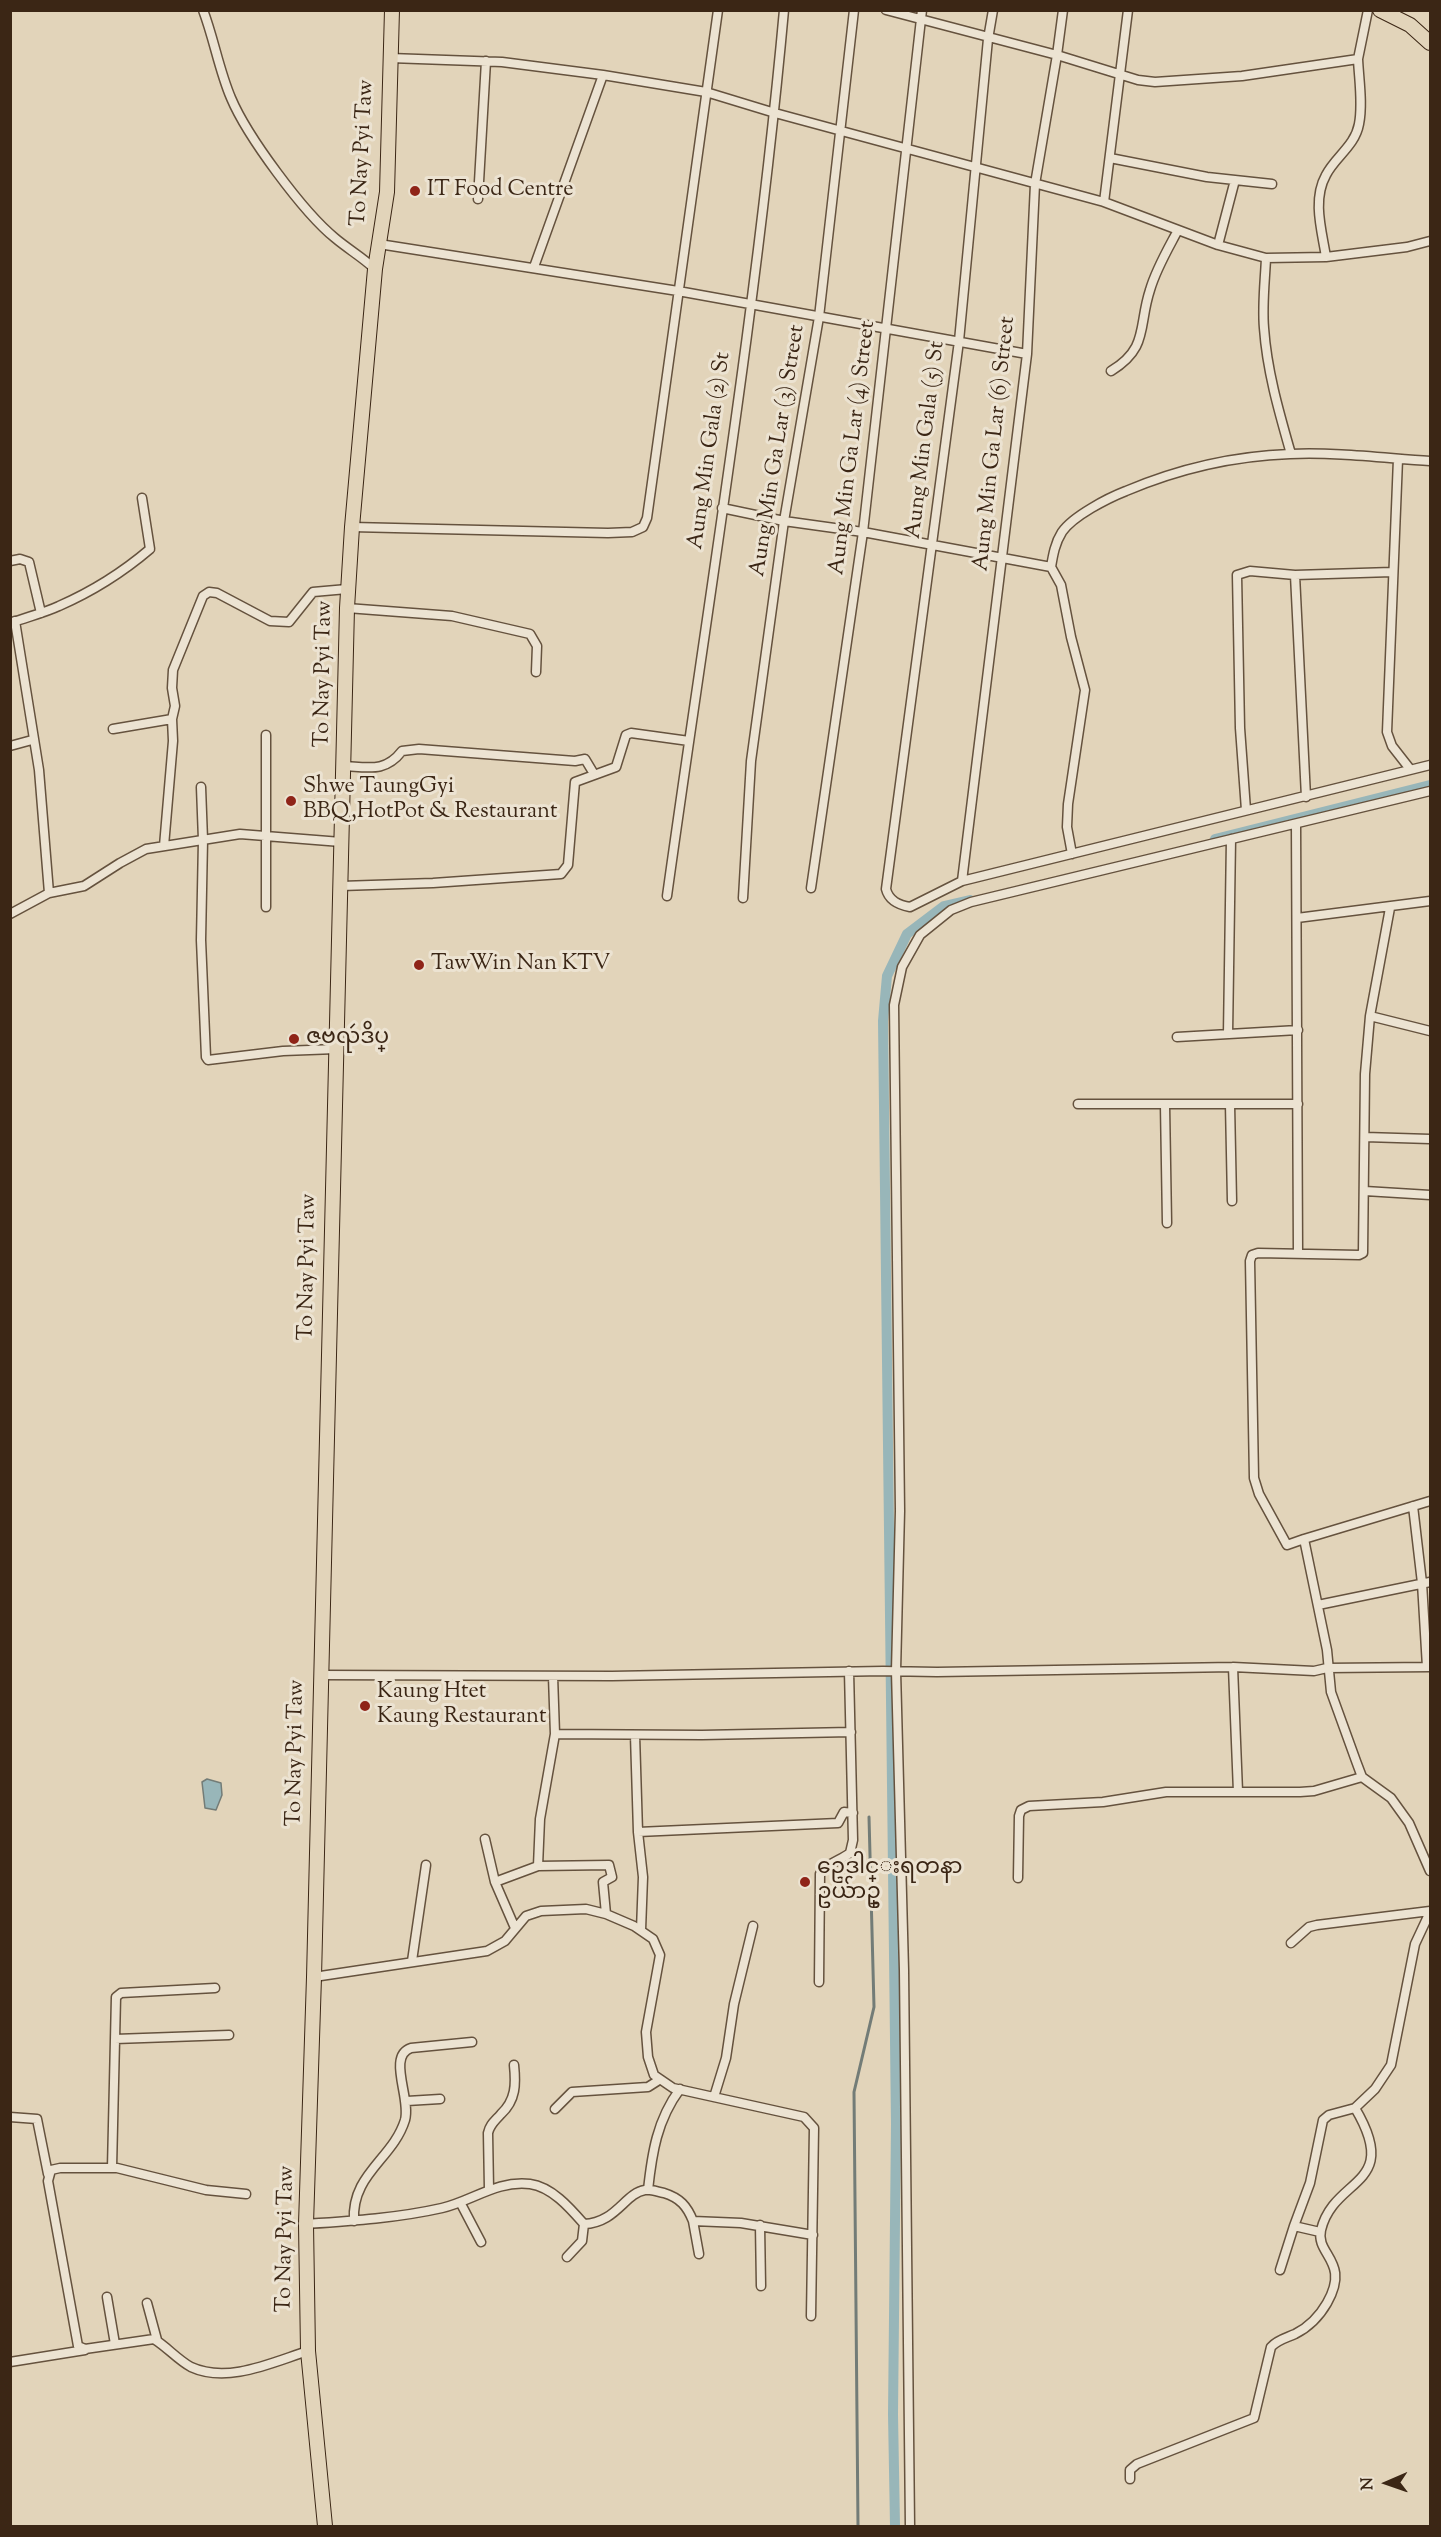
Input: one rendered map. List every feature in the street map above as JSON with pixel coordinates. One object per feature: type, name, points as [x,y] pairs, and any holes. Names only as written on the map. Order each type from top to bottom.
[{"type":"main road","name":"To Nay Pyi Taw","points":[[325,2526],[308,2351],[306,2224],[314,1977],[347,589],[375,268],[387,192],[392,10]]},
{"type":"main road","points":[[1380,10],[1410,25],[1431,43]]},
{"type":"street","points":[[203,10],[229,93],[248,129],[308,210],[335,238],[356,251],[375,268]]},
{"type":"street","points":[[352,527],[608,533],[632,532],[643,527],[647,519],[718,10]]},
{"type":"street","name":"Aung Min Gala (2) St","points":[[668,896],[750,304],[775,113],[784,10]]},
{"type":"street","name":"Aung Min Ga Lar (3) Street","points":[[743,897],[751,761],[784,521],[819,317],[842,132],[854,10]]},
{"type":"street","points":[[886,10],[921,15],[988,39],[1155,82],[1242,75],[1358,59]]},
{"type":"street","name":"Aung Min Gala (5) St","points":[[962,881],[910,907],[902,905],[888,894],[889,872],[959,341],[988,39],[993,10]]},
{"type":"street","name":"Aung Min Ga Lar (6) Street","points":[[962,881],[1027,354],[1035,184],[1063,10]]},
{"type":"street","points":[[1104,202],[1128,10]]},
{"type":"street","points":[[1326,257],[1318,201],[1326,174],[1351,143],[1359,126],[1358,59],[1368,10]]},
{"type":"street","name":"Aung Min Ga Lar (4) Street","points":[[811,888],[863,532],[908,150],[921,15]]},
{"type":"street","points":[[390,58],[486,61],[603,75],[706,92],[842,132],[1104,202],[1218,245],[1266,258],[1326,257],[1407,247],[1431,241]]},
{"type":"street","points":[[478,199],[486,61]]},
{"type":"street","points":[[534,267],[603,75]]},
{"type":"street","points":[[1110,158],[1235,180],[1272,184]]},
{"type":"street","points":[[1218,245],[1235,180]]},
{"type":"street","points":[[1111,371],[1124,363],[1140,343],[1149,292],[1178,230]]},
{"type":"street","points":[[379,244],[678,291],[1027,354]]},
{"type":"street","points":[[1266,258],[1263,325],[1267,358],[1273,393],[1291,454]]},
{"type":"street","points":[[1072,854],[1067,827],[1068,804],[1085,690],[1071,637],[1061,585],[1051,567],[1056,543],[1063,530],[1103,500],[1139,485],[1185,471],[1242,459],[1291,454],[1431,461]]},
{"type":"street","points":[[1398,459],[1387,732],[1392,746],[1410,769]]},
{"type":"street","points":[[48,893],[39,770],[13,622],[57,607],[100,585],[150,549],[142,498]]},
{"type":"street","points":[[722,508],[784,521],[863,532],[1051,567]]},
{"type":"street","points":[[10,561],[20,559],[29,562],[41,613]]},
{"type":"street","points":[[1246,810],[1240,728],[1236,578],[1240,573],[1250,571],[1295,575],[1392,572]]},
{"type":"street","points":[[1295,575],[1306,797]]},
{"type":"street","points":[[164,846],[173,741],[172,718],[175,706],[172,688],[173,670],[203,596],[209,592],[217,593],[270,621],[280,623],[289,622],[313,592],[347,589]]},
{"type":"street","points":[[347,608],[452,616],[531,634],[537,646],[536,672]]},
{"type":"street","points":[[113,729],[172,718]]},
{"type":"street","points":[[341,886],[433,883],[561,874],[568,865],[575,782],[616,768],[626,735],[631,733],[689,741]]},
{"type":"street","points":[[266,735],[266,908]]},
{"type":"street","points":[[10,746],[32,740]]},
{"type":"street","points":[[343,766],[383,767],[390,764],[402,752],[419,749],[575,761],[585,759],[594,774]]},
{"type":"street","points":[[962,881],[1431,765]]},
{"type":"street","points":[[201,787],[203,840],[201,940],[206,1058],[220,1060],[283,1051],[336,1049]]},
{"type":"street","points":[[910,2526],[904,1970],[895,1671],[900,1511],[894,1005],[902,967],[920,935],[951,910],[971,902],[1431,791]]},
{"type":"street","points":[[1296,824],[1298,1253]]},
{"type":"street","points":[[10,914],[48,893],[84,886],[146,849],[240,834],[265,834],[341,842]]},
{"type":"street","points":[[1228,1034],[1231,839]]},
{"type":"street","points":[[1297,918],[1431,902]]},
{"type":"street","points":[[1390,908],[1370,1016],[1365,1074],[1363,1254],[1258,1253],[1250,1257],[1254,1478],[1259,1494],[1287,1545],[1431,1501]]},
{"type":"street","points":[[1370,1016],[1431,1031]]},
{"type":"street","points":[[1177,1037],[1298,1030]]},
{"type":"street","points":[[1078,1104],[1298,1104]]},
{"type":"street","points":[[1230,1104],[1232,1201]]},
{"type":"street","points":[[1165,1105],[1167,1223]]},
{"type":"street","points":[[1365,1137],[1431,1139]]},
{"type":"street","points":[[1365,1191],[1431,1195]]},
{"type":"street","points":[[320,1675],[553,1676],[1233,1667],[1314,1671],[1328,1668],[1429,1667],[1426,1582],[1413,1506]]},
{"type":"street","points":[[1304,1539],[1327,1650],[1336,1709],[1362,1777],[1391,1798],[1409,1823],[1431,1871]]},
{"type":"street","points":[[1318,1605],[1426,1582]]},
{"type":"street","points":[[1233,1667],[1238,1792]]},
{"type":"street","points":[[819,1982],[820,1874],[826,1866],[838,1863],[850,1853],[853,1813],[849,1671]]},
{"type":"street","points":[[538,1866],[543,1799],[555,1734],[553,1676]]},
{"type":"street","points":[[555,1734],[851,1732]]},
{"type":"street","points":[[635,1735],[638,1832],[643,1877],[641,1930]]},
{"type":"street","points":[[1018,1878],[1019,1816],[1021,1810],[1029,1806],[1103,1802],[1166,1792],[1314,1791],[1362,1777]]},
{"type":"street","points":[[638,1832],[838,1823],[841,1814],[853,1813]]},
{"type":"street","points":[[485,1839],[495,1882],[515,1928]]},
{"type":"street","points":[[412,1961],[426,1865]]},
{"type":"street","points":[[495,1882],[538,1866],[611,1866],[612,1877],[603,1882],[606,1914]]},
{"type":"street","points":[[314,1977],[487,1951],[505,1941],[526,1916],[541,1911],[586,1909],[606,1914],[641,1930],[654,1939],[660,1955],[647,2021],[646,2046],[651,2068],[660,2080],[680,2089],[804,2117],[812,2124],[815,2132],[812,2316]]},
{"type":"street","points":[[1291,1943],[1309,1928],[1317,1925],[1431,1911]]},
{"type":"street","points":[[1280,2270],[1310,2183],[1323,2120],[1329,2115],[1355,2108],[1375,2089],[1392,2065],[1415,1944],[1431,1911]]},
{"type":"street","points":[[714,2097],[726,2058],[734,2004],[753,1926]]},
{"type":"street","points":[[112,2168],[116,1997],[118,1994],[215,1988]]},
{"type":"street","points":[[115,2039],[228,2035]]},
{"type":"street","points":[[354,2221],[356,2194],[401,2130],[407,2110],[400,2075],[400,2056],[404,2050],[472,2042]]},
{"type":"street","points":[[489,2189],[488,2133],[490,2125],[510,2104],[516,2086],[514,2065]]},
{"type":"street","points":[[555,2109],[572,2092],[648,2087],[660,2080]]},
{"type":"street","points":[[648,2190],[654,2143],[667,2110],[680,2089]]},
{"type":"street","points":[[407,2101],[441,2099]]},
{"type":"street","points":[[1130,2479],[1130,2470],[1137,2464],[1254,2418],[1271,2347],[1313,2322],[1333,2291],[1335,2269],[1320,2232],[1330,2211],[1370,2167],[1371,2149],[1362,2120],[1355,2108]]},
{"type":"street","points":[[10,2117],[38,2119],[78,2346],[81,2349],[91,2348]]},
{"type":"street","points":[[48,2174],[51,2170],[60,2168],[112,2168],[142,2172],[206,2190],[246,2194]]},
{"type":"street","points":[[306,2224],[354,2221],[426,2211],[460,2202],[489,2189],[520,2184],[541,2188],[568,2205],[584,2224],[582,2241],[567,2257]]},
{"type":"street","points":[[584,2224],[604,2220],[640,2191],[648,2190],[669,2194],[682,2202],[693,2221],[699,2254]]},
{"type":"street","points":[[460,2202],[481,2242]]},
{"type":"street","points":[[693,2221],[760,2225],[813,2235]]},
{"type":"street","points":[[760,2225],[761,2286]]},
{"type":"street","points":[[1294,2226],[1320,2232]]},
{"type":"street","points":[[107,2297],[116,2343]]},
{"type":"street","points":[[147,2303],[157,2340]]},
{"type":"street","points":[[10,2362],[149,2338],[157,2340],[190,2366],[211,2373],[232,2373],[308,2351]]},
{"type":"water","points":[[207,1779],[221,1783],[222,1795],[216,1810],[205,1808],[202,1782]]},
{"type":"waterway","points":[[1215,839],[1430,785]]},
{"type":"waterway","points":[[895,2526],[893,2414],[896,2124],[883,1021],[887,976],[907,934],[944,906],[970,900]]},
{"type":"waterway","points":[[858,2526],[854,2092],[874,2007],[869,1817]]},
{"type":"place","name":"IT Food Centre","points":[[415,191]]},
{"type":"place","name":"Shwe TaungGyi BBQ,HotPot & Restaurant","points":[[291,801]]},
{"type":"place","name":"TawWin Nan KTV","points":[[419,965]]},
{"type":"place","name":"ဇဗၺဴဒိပ္","points":[[294,1039]]},
{"type":"place","name":"Kaung Htet Kaung Restaurant","points":[[365,1706]]},
{"type":"place","name":"ဥေဒါင္းရတနာ ဥယ်ာဥ္","points":[[805,1882]]}]
